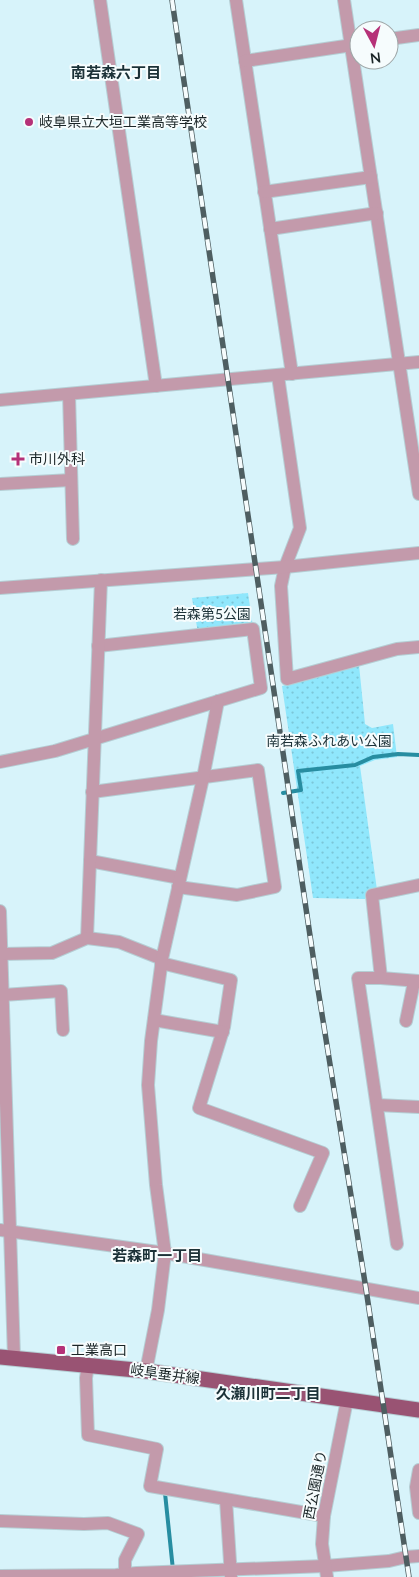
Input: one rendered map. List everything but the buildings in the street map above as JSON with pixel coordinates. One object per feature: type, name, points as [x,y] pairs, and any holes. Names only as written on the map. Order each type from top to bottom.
[{"type":"main road","name":"岐阜垂井線","points":[[7,1358],[146,1371],[419,1410]]},
{"type":"street","points":[[100,0],[156,386]]},
{"type":"street","points":[[236,0],[292,374]]},
{"type":"street","points":[[344,0],[349,20]]},
{"type":"street","points":[[399,38],[419,35]]},
{"type":"street","points":[[245,61],[349,45]]},
{"type":"street","points":[[358,70],[377,213],[419,494]]},
{"type":"street","points":[[264,192],[372,177]]},
{"type":"street","points":[[270,229],[377,213]]},
{"type":"street","points":[[0,400],[419,362]]},
{"type":"street","points":[[278,376],[300,528],[285,567],[281,586],[287,679],[397,649],[419,647]]},
{"type":"street","points":[[69,394],[73,539]]},
{"type":"street","points":[[0,484],[71,480]]},
{"type":"street","points":[[0,588],[285,567],[419,553]]},
{"type":"street","points":[[87,938],[101,580]]},
{"type":"street","points":[[0,762],[54,751],[261,688],[253,629],[98,646]]},
{"type":"street","points":[[146,1371],[158,1310],[165,1252],[156,1186],[148,1085],[151,1041],[161,961],[203,778],[218,701]]},
{"type":"street","points":[[90,861],[237,895],[275,888],[258,770],[92,792]]},
{"type":"street","points":[[381,978],[372,894],[419,885]]},
{"type":"street","points":[[0,911],[3,996],[7,1358]]},
{"type":"street","points":[[1,954],[52,952],[87,938],[119,942],[161,961],[231,980],[223,1032],[200,1108],[323,1153],[300,1206]]},
{"type":"street","points":[[397,1244],[358,978],[417,981],[406,1021]]},
{"type":"street","points":[[3,996],[61,991],[63,1030]]},
{"type":"street","points":[[154,1020],[223,1032]]},
{"type":"street","points":[[377,1106],[419,1106]]},
{"type":"street","points":[[6,1231],[165,1252],[419,1298]]},
{"type":"street","points":[[88,1365],[86,1378],[88,1435],[157,1449],[150,1486],[324,1516]]},
{"type":"street","name":"西公園通り","points":[[326,1571],[322,1544],[324,1516],[347,1400]]},
{"type":"street","points":[[419,1470],[416,1487],[419,1513]]},
{"type":"street","points":[[226,1500],[231,1573]]},
{"type":"street","points":[[0,1520],[84,1524],[108,1523],[131,1530],[138,1534],[125,1560],[121,1576]]},
{"type":"street","points":[[0,1576],[121,1576],[174,1571],[231,1573],[326,1571],[419,1556]]},
{"type":"green space","name":"若森第5公園","points":[[248,593],[253,627],[198,633],[192,598]]},
{"type":"green space","name":"南若森ふれあい公園","points":[[359,665],[365,724],[372,728],[393,724],[397,757],[375,760],[360,766],[377,890],[368,891],[365,899],[313,898],[282,686]]},
{"type":"waterway","points":[[283,793],[301,790],[298,771],[355,765],[373,757],[398,754],[419,755]]},
{"type":"waterway","points":[[165,1493],[173,1570]]},
{"type":"railway","points":[[172,0],[317,983],[366,1289],[409,1577]]},
{"type":"place","name":"岐阜県立大垣工業高等学校","points":[[29,122]]},
{"type":"place","name":"市川外科","points":[[18,459]]},
{"type":"place","name":"工業高口","points":[[61,1350]]},
{"type":"district","name":"南若森六丁目","points":[[116,73]]},
{"type":"district","name":"若森町一丁目","points":[[157,1256]]},
{"type":"district","name":"久瀬川町二丁目","points":[[268,1394]]}]
